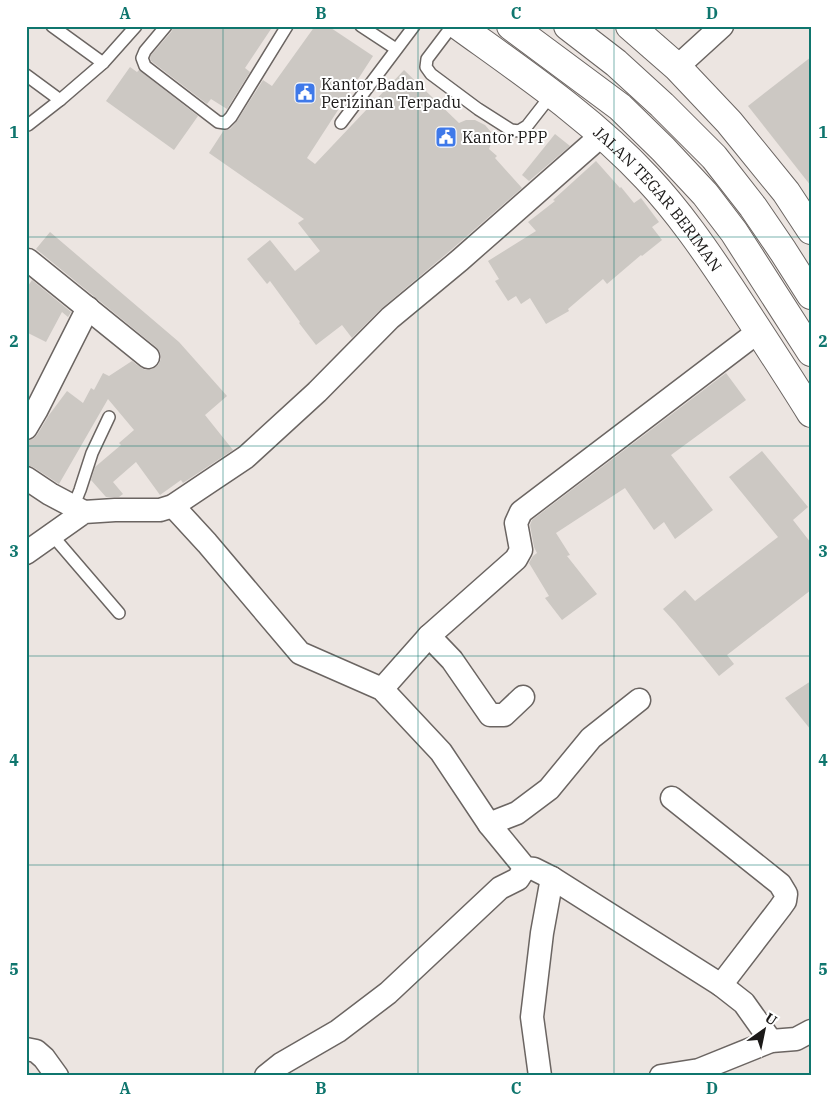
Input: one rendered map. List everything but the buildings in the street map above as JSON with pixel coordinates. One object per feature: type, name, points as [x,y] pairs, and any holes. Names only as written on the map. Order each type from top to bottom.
[{"type":"main road","name":"JALAN TEGAR BERIMAN","points":[[459,26],[552,94],[602,135],[646,177],[679,214],[709,255],[811,413]]},
{"type":"main road","name":"JALAN TEGAR BERIMAN","points":[[511,26],[620,107],[664,148],[734,232],[811,352]]},
{"type":"main road","points":[[568,26],[616,63],[662,105],[714,157],[758,215],[811,295]]},
{"type":"main road","points":[[630,26],[677,67],[729,122],[786,192],[811,230]]},
{"type":"street","points":[[677,67],[722,26]]},
{"type":"street","points":[[26,478],[50,494],[79,508],[160,510],[173,506],[246,457],[316,392],[390,318],[460,260],[602,135]]},
{"type":"street","points":[[28,260],[148,357]]},
{"type":"street","points":[[26,428],[88,308]]},
{"type":"street","points":[[382,689],[429,636],[516,559],[521,550],[516,523],[522,512],[759,331]]},
{"type":"street","points":[[173,506],[207,543],[300,653],[382,689],[441,752],[489,824],[526,868],[552,878],[721,985],[744,1003],[771,1041]]},
{"type":"street","points":[[26,553],[52,535],[79,508]]},
{"type":"street","points":[[429,636],[452,660],[490,715],[504,714],[522,697]]},
{"type":"street","points":[[489,824],[517,813],[550,789],[591,738],[639,700]]},
{"type":"street","points":[[672,798],[780,884],[786,894],[780,908],[721,985]]},
{"type":"street","points":[[266,1076],[281,1064],[338,1031],[388,993],[500,888],[518,879],[526,868]]},
{"type":"street","points":[[540,1076],[532,1017],[542,933],[552,878]]},
{"type":"street","points":[[662,1076],[699,1070],[771,1041],[796,1038],[811,1031]]},
{"type":"street","points":[[26,1049],[36,1051],[44,1058],[57,1076]]},
{"type":"lane","points":[[52,26],[103,64]]},
{"type":"lane","points":[[26,125],[60,100],[103,64],[136,26]]},
{"type":"lane","points":[[166,26],[145,51],[142,58],[145,66],[218,122],[225,123],[231,117],[287,26]]},
{"type":"lane","points":[[361,26],[396,49]]},
{"type":"lane","points":[[340,123],[414,26]]},
{"type":"lane","points":[[452,26],[427,59],[426,67],[431,74],[478,110],[510,130],[520,131],[527,126],[552,94]]},
{"type":"lane","points":[[26,75],[60,100]]},
{"type":"lane","points":[[79,508],[80,490],[92,454],[109,417]]},
{"type":"lane","points":[[52,535],[119,613]]},
{"type":"place","name":"Kantor Badan Perizinan Terpadu","points":[[305,93]]},
{"type":"place","name":"Kantor PPP","points":[[446,137]]}]
